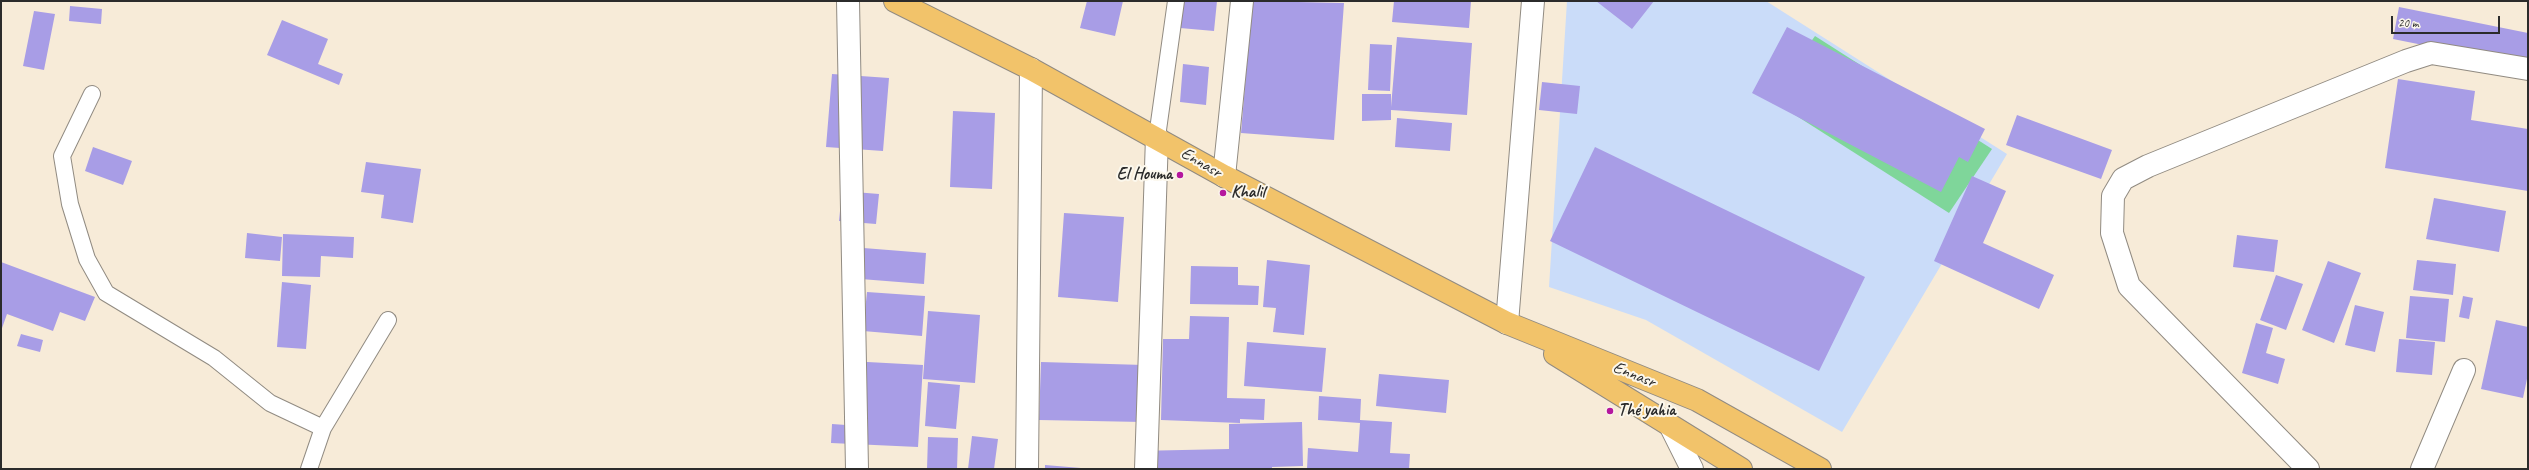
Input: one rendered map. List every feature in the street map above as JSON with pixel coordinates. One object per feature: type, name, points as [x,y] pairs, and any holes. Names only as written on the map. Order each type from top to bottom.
[{"type":"main road","name":"Ennasr","points":[[895,1],[1030,70],[1156,137],[1224,176],[1507,323],[1671,427],[1741,469]]},
{"type":"main road","name":"Ennasr","points":[[1507,323],[1697,400],[1820,469]]},
{"type":"street","points":[[848,1],[857,469]]},
{"type":"street","points":[[1224,176],[1242,1]]},
{"type":"street","points":[[1507,323],[1533,1]]},
{"type":"street","points":[[2308,469],[2129,286],[2112,233],[2113,196],[2123,179],[2148,166],[2406,61],[2431,53],[2528,69]]},
{"type":"street","points":[[1027,469],[1030,70]]},
{"type":"street","points":[[1146,469],[1156,137]]},
{"type":"street","points":[[2422,469],[2464,370]]},
{"type":"street","points":[[1671,427],[1692,469]]},
{"type":"lane","points":[[1156,137],[1176,1]]},
{"type":"lane","points":[[92,94],[62,156],[70,204],[87,258],[106,294],[214,358],[270,403],[323,428]]},
{"type":"lane","points":[[309,469],[323,428],[388,320]]},
{"type":"shaded area","points":[[1567,1],[1766,1],[2007,154],[1842,432],[1646,320],[1549,287]]},
{"type":"green space","points":[[1815,36],[1992,149],[1949,213],[1770,99]]},
{"type":"building","points":[[1087,1],[1123,1],[1115,36],[1080,28]]},
{"type":"building","points":[[1183,1],[1217,1],[1214,31],[1180,28]]},
{"type":"building","points":[[1252,1],[1344,3],[1334,140],[1241,133]]},
{"type":"building","points":[[1394,1],[1471,1],[1469,28],[1392,22]]},
{"type":"building","points":[[1596,1],[1654,1],[1632,29]]},
{"type":"building","points":[[70,6],[102,9],[101,24],[69,21]]},
{"type":"building","points":[[2399,7],[2528,33],[2528,66],[2393,39]]},
{"type":"building","points":[[34,11],[55,14],[44,70],[23,66]]},
{"type":"building","points":[[282,20],[328,39],[318,64],[343,74],[339,85],[267,55]]},
{"type":"building","points":[[1787,27],[1985,129],[1968,162],[1959,157],[1941,192],[1752,93]]},
{"type":"building","points":[[1397,37],[1472,43],[1467,115],[1391,110],[1391,120],[1362,121],[1362,94],[1391,94],[1391,107]]},
{"type":"building","points":[[1370,44],[1392,45],[1390,91],[1368,90]]},
{"type":"building","points":[[1183,64],[1209,67],[1206,105],[1180,102]]},
{"type":"building","points":[[832,74],[889,78],[883,151],[826,147]]},
{"type":"building","points":[[2398,79],[2475,91],[2471,120],[2528,129],[2528,191],[2385,168]]},
{"type":"building","points":[[1542,82],[1580,86],[1577,114],[1539,110]]},
{"type":"building","points":[[953,111],[995,113],[992,189],[950,187]]},
{"type":"building","points":[[2017,115],[2112,150],[2101,179],[2006,145]]},
{"type":"building","points":[[1397,118],[1452,123],[1450,151],[1395,147]]},
{"type":"building","points":[[93,147],[132,161],[123,185],[85,171]]},
{"type":"building","points":[[1595,147],[1865,277],[1819,371],[1550,241]]},
{"type":"building","points":[[366,162],[421,169],[413,223],[381,218],[384,195],[361,192]]},
{"type":"building","points":[[1972,176],[2006,191],[1983,243],[2054,275],[2039,309],[1934,261]]},
{"type":"building","points":[[842,191],[879,194],[876,224],[839,221]]},
{"type":"building","points":[[2434,198],[2506,211],[2499,252],[2426,239]]},
{"type":"building","points":[[1064,213],[1124,217],[1118,302],[1058,297]]},
{"type":"building","points":[[247,233],[282,237],[280,261],[245,258]]},
{"type":"building","points":[[283,234],[354,237],[353,258],[321,256],[320,277],[282,276]]},
{"type":"building","points":[[2237,235],[2278,240],[2274,272],[2233,267]]},
{"type":"building","points":[[851,247],[926,253],[924,284],[848,278]]},
{"type":"building","points":[[1267,260],[1310,265],[1304,335],[1273,332],[1276,308],[1263,307]]},
{"type":"building","points":[[2417,260],[2456,264],[2453,295],[2413,290]]},
{"type":"building","points":[[2328,261],[2361,273],[2334,343],[2302,330]]},
{"type":"building","points":[[1,262],[95,297],[85,321],[60,312],[53,331],[7,314],[1,331]]},
{"type":"building","points":[[1191,266],[1238,267],[1238,285],[1259,286],[1258,305],[1190,304]]},
{"type":"building","points":[[2276,275],[2303,284],[2286,330],[2260,320]]},
{"type":"building","points":[[282,282],[311,285],[306,349],[277,347]]},
{"type":"building","points":[[867,292],[925,296],[922,336],[863,331]]},
{"type":"building","points":[[2410,296],[2449,299],[2445,342],[2406,338]]},
{"type":"building","points":[[2463,296],[2473,298],[2469,319],[2459,317]]},
{"type":"building","points":[[2355,305],[2384,312],[2375,352],[2345,345]]},
{"type":"building","points":[[928,311],[980,315],[975,383],[923,379]]},
{"type":"building","points":[[1190,316],[1229,317],[1227,398],[1265,399],[1264,420],[1240,419],[1240,423],[1161,420],[1163,339],[1189,339]]},
{"type":"building","points":[[2496,320],[2528,327],[2528,374],[2523,398],[2481,389]]},
{"type":"building","points":[[2256,323],[2273,328],[2266,353],[2285,359],[2278,384],[2242,373]]},
{"type":"building","points":[[21,334],[43,340],[40,352],[17,346]]},
{"type":"building","points":[[2399,339],[2435,342],[2432,375],[2396,372]]},
{"type":"building","points":[[1247,342],[1326,348],[1322,392],[1244,386]]},
{"type":"building","points":[[849,361],[923,365],[918,447],[831,443],[832,424],[846,425]]},
{"type":"building","points":[[1041,362],[1144,365],[1143,422],[1039,420]]},
{"type":"building","points":[[1379,374],[1449,380],[1446,413],[1376,406]]},
{"type":"building","points":[[928,382],[960,385],[956,429],[925,426]]},
{"type":"building","points":[[1319,396],[1361,399],[1360,420],[1392,422],[1390,453],[1410,454],[1409,469],[1307,469],[1308,448],[1358,452],[1360,423],[1318,420]]},
{"type":"building","points":[[1302,422],[1303,466],[1272,467],[1272,469],[1136,469],[1136,451],[1229,449],[1229,424]]},
{"type":"building","points":[[972,436],[998,439],[994,469],[968,469]]},
{"type":"building","points":[[928,437],[958,438],[957,469],[927,469]]},
{"type":"building","points":[[1045,465],[1081,468],[1081,469],[1045,469]]},
{"type":"place","name":"El Houma","points":[[1180,175]]},
{"type":"place","name":"Khalil","points":[[1223,193]]},
{"type":"place","name":"Thé yahia","points":[[1610,411]]}]
